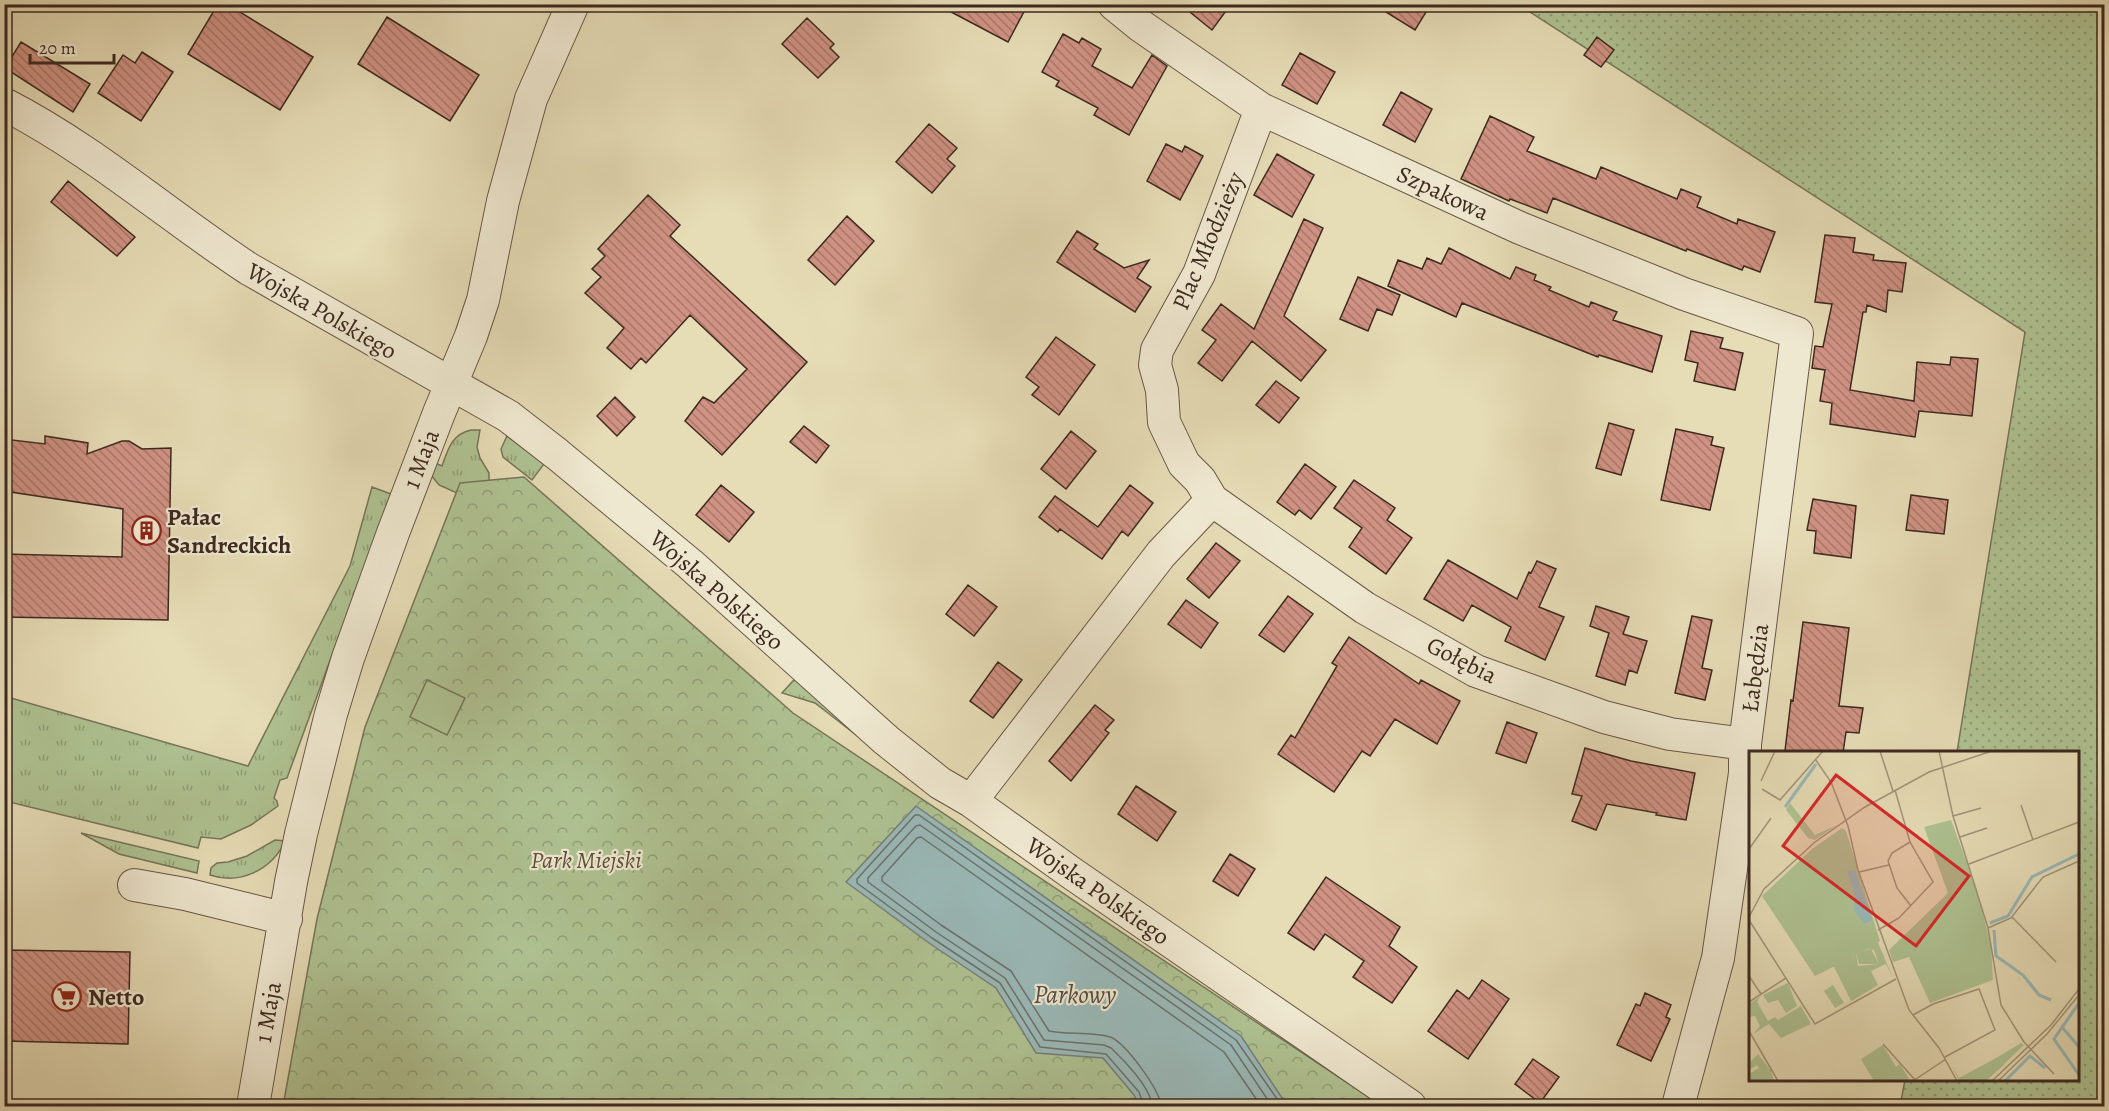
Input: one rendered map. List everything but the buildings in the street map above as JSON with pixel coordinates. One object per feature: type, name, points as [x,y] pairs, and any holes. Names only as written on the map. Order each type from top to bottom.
[{"type":"street","name":"1 Maja","points":[[252,1107],[301,834],[339,685],[411,486],[483,300],[503,201],[531,99],[573,4]]},
{"type":"street","name":"Szpakowa","points":[[1114,4],[1141,26],[1261,110],[1520,228],[1684,294],[1797,333]]},
{"type":"street","name":"Wojska Polskiego","points":[[4,104],[85,152],[216,248],[249,269],[508,416],[690,564],[886,740],[940,783],[971,801],[1410,1107]]},
{"type":"street","name":"Plac Młodzieży","points":[[1212,500],[1200,480],[1184,464],[1164,422],[1162,390],[1155,365],[1157,350],[1199,274],[1261,110]]},
{"type":"street","name":"Łabędzia","points":[[1678,1107],[1718,958],[1745,773],[1745,744],[1797,333]]},
{"type":"street","name":"Gołębia","points":[[1212,500],[1365,608],[1476,671],[1604,717],[1670,734],[1745,744]]},
{"type":"street","points":[[971,801],[1161,554],[1212,500]]},
{"type":"street","points":[[134,885],[185,894],[286,918]]},
{"type":"green space","points":[[1519,5],[2104,5],[2104,1106],[1900,1106],[1905,1081],[2079,1081],[2079,751],[1957,751],[2025,332]]},
{"type":"green space","points":[[471,430],[480,430],[477,447],[480,458],[489,473],[487,486],[479,503],[439,485],[431,475],[433,462],[442,466],[455,439]]},
{"type":"green space","points":[[507,436],[544,464],[532,480],[503,457],[501,449]]},
{"type":"green space","name":"Park Miejski","points":[[524,477],[793,713],[1382,1106],[283,1106],[317,919],[365,727],[460,483]]},
{"type":"green space","points":[[372,487],[391,494],[287,778],[280,780],[274,798],[278,806],[251,825],[221,839],[201,837],[198,848],[5,801],[4,696],[248,766],[350,566]]},
{"type":"green space","points":[[427,680],[465,698],[447,735],[410,717]]},
{"type":"green space","points":[[796,680],[860,738],[815,703],[782,693]]},
{"type":"green space","points":[[81,833],[199,861],[197,873],[119,854]]},
{"type":"green space","points":[[275,840],[285,841],[272,860],[254,873],[233,878],[210,875],[211,868],[217,863],[247,856]]},
{"type":"water","name":"Parkowy","points":[[916,806],[1241,1036],[1284,1101],[1321,1106],[1140,1106],[1134,1095],[1103,1058],[1036,1053],[996,988],[929,943],[846,882]]},
{"type":"place","name":"Pałac Sandreckich","points":[[146,531]]},
{"type":"place","name":"Netto","points":[[67,997]]}]
